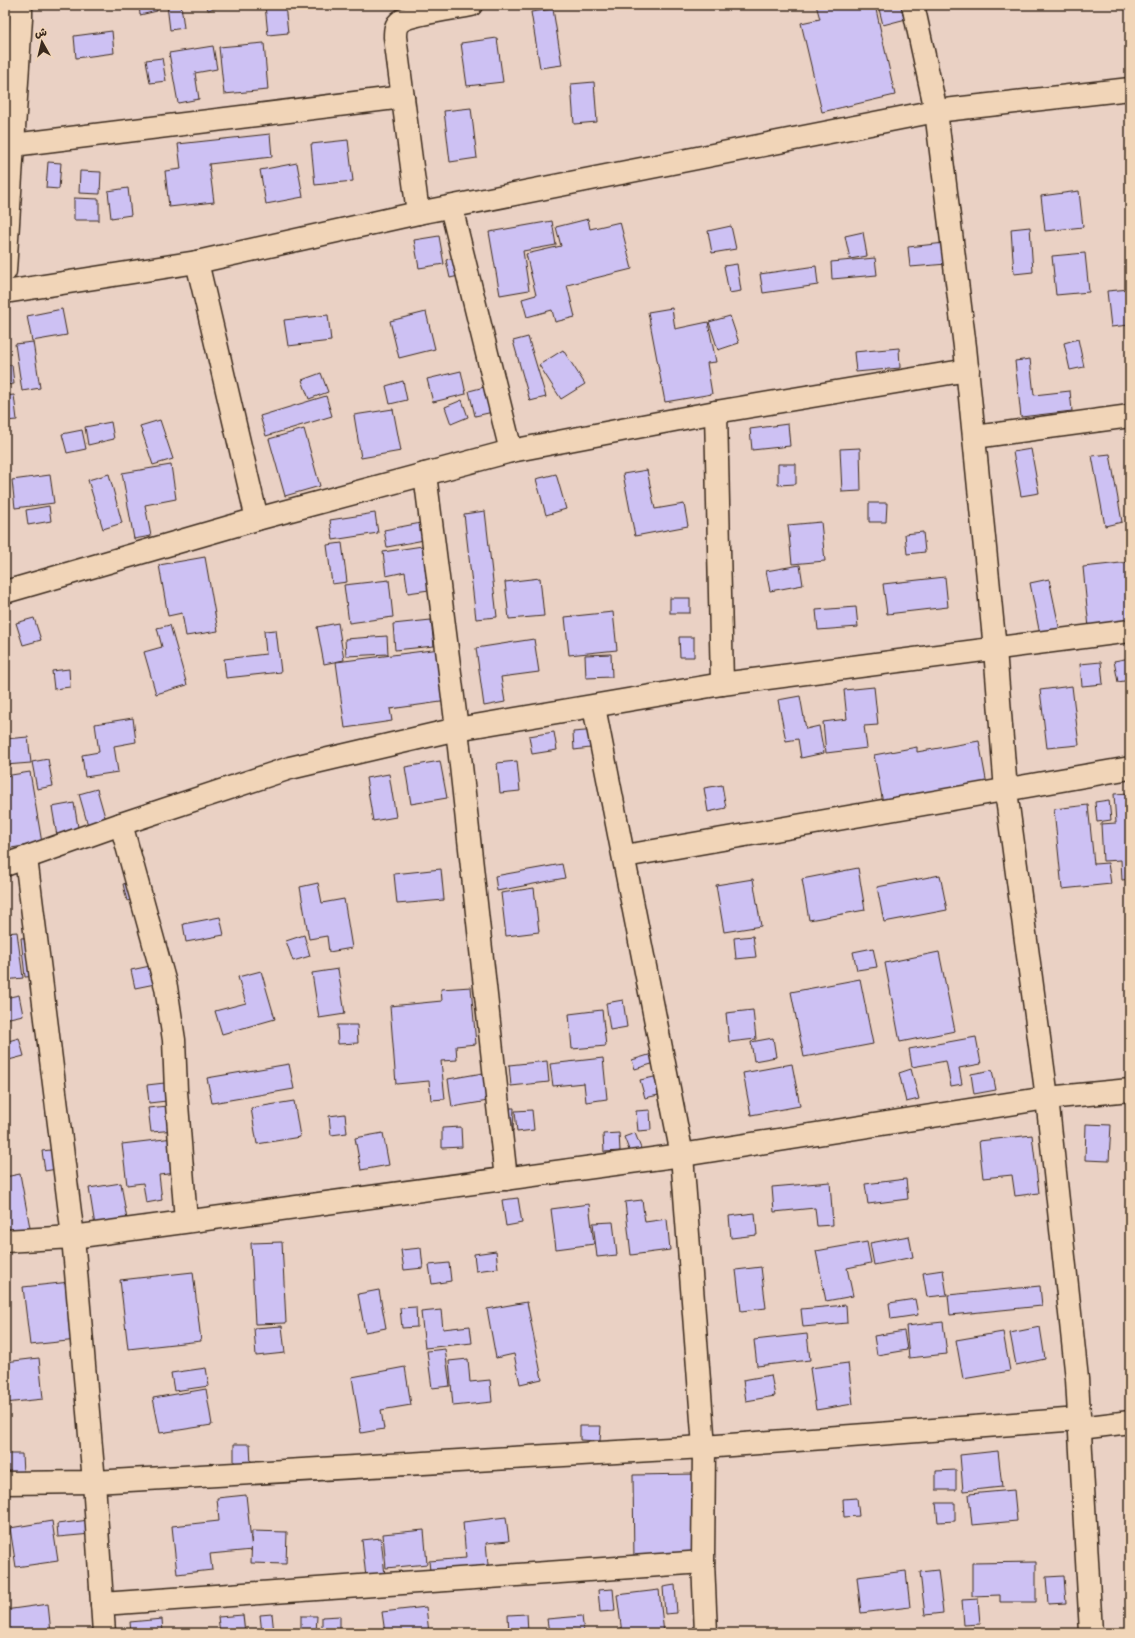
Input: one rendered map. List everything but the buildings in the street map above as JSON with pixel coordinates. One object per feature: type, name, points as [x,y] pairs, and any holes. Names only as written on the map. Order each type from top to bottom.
[{"type":"street","points":[[5,271],[10,145],[21,5]]},
{"type":"street","points":[[418,213],[395,37],[396,26],[402,20],[413,16],[471,5]]},
{"type":"street","points":[[913,5],[936,111],[968,370],[995,649],[1006,791],[1047,1098],[1077,1371],[1091,1633]]},
{"type":"street","points":[[5,292],[197,262],[418,213],[936,111],[1130,89]]},
{"type":"street","points":[[10,145],[404,97]]},
{"type":"street","points":[[451,207],[511,451]]},
{"type":"street","points":[[197,262],[257,519]]},
{"type":"street","points":[[5,592],[257,519],[511,451],[716,412],[968,370]]},
{"type":"street","points":[[716,412],[722,684]]},
{"type":"street","points":[[975,436],[1130,416]]},
{"type":"street","points":[[426,474],[457,729],[506,1179]]},
{"type":"street","points":[[5,865],[290,768],[457,729],[594,707],[722,684],[1130,631]]},
{"type":"street","points":[[594,707],[682,1155],[704,1447],[704,1562],[706,1633]]},
{"type":"street","points":[[624,856],[1006,791],[1130,768]]},
{"type":"street","points":[[122,824],[166,987],[174,1040],[176,1091],[186,1221]]},
{"type":"street","points":[[26,858],[73,1237],[94,1482],[104,1633]]},
{"type":"street","points":[[5,1241],[73,1237],[506,1179],[682,1155],[1047,1098],[1130,1090]]},
{"type":"street","points":[[5,1483],[94,1482],[1130,1422]]},
{"type":"street","points":[[102,1604],[704,1562]]}]
